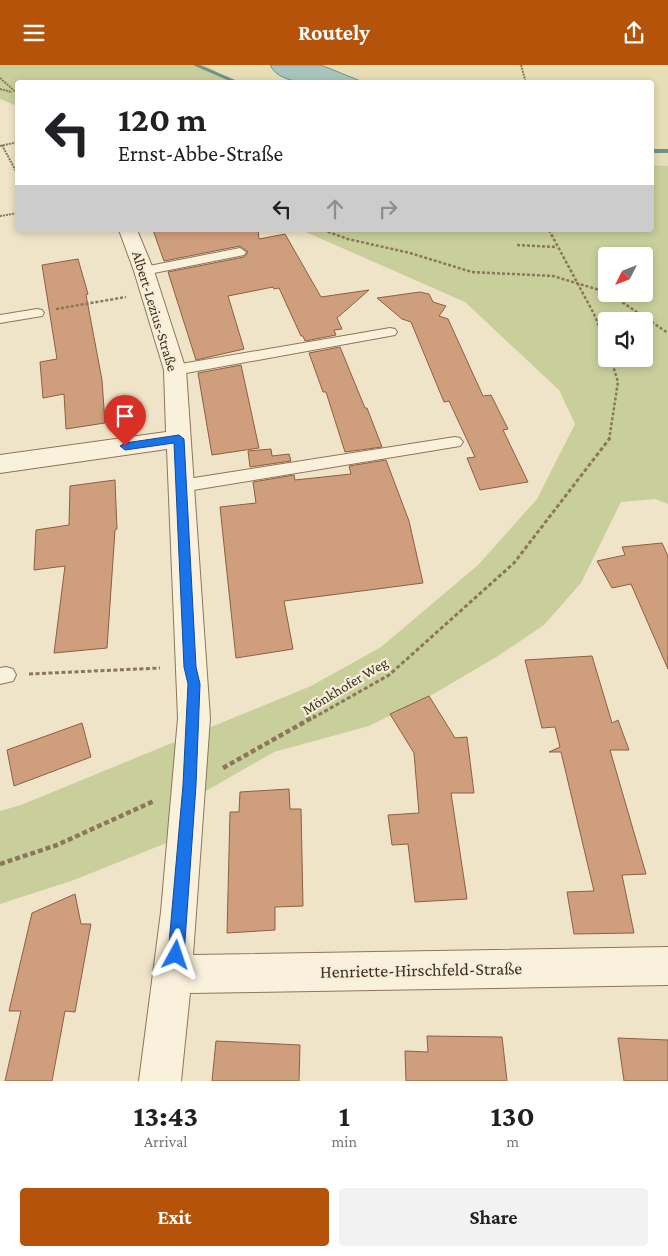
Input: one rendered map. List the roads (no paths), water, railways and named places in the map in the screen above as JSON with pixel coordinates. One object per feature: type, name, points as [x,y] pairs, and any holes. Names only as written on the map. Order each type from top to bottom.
[{"type":"street","name":"Albert-Lezius-Straße","points":[[129,232],[148,282],[175,369],[190,667],[194,684],[190,785],[175,974],[160,1081]]},
{"type":"street","points":[[0,464],[179,439]]},
{"type":"street","name":"Henriette-Hirschfeld-Straße","points":[[175,974],[668,967]]},
{"type":"lane","points":[[148,282],[240,252]]},
{"type":"lane","points":[[0,319],[37,313]]},
{"type":"lane","points":[[175,369],[390,332]]},
{"type":"lane","points":[[182,486],[455,442]]},
{"type":"water","points":[[270,65],[321,65],[358,80],[292,80],[276,73]]},
{"type":"waterway","points":[[196,65],[233,80]]},
{"type":"waterway","points":[[654,151],[668,151]]}]
